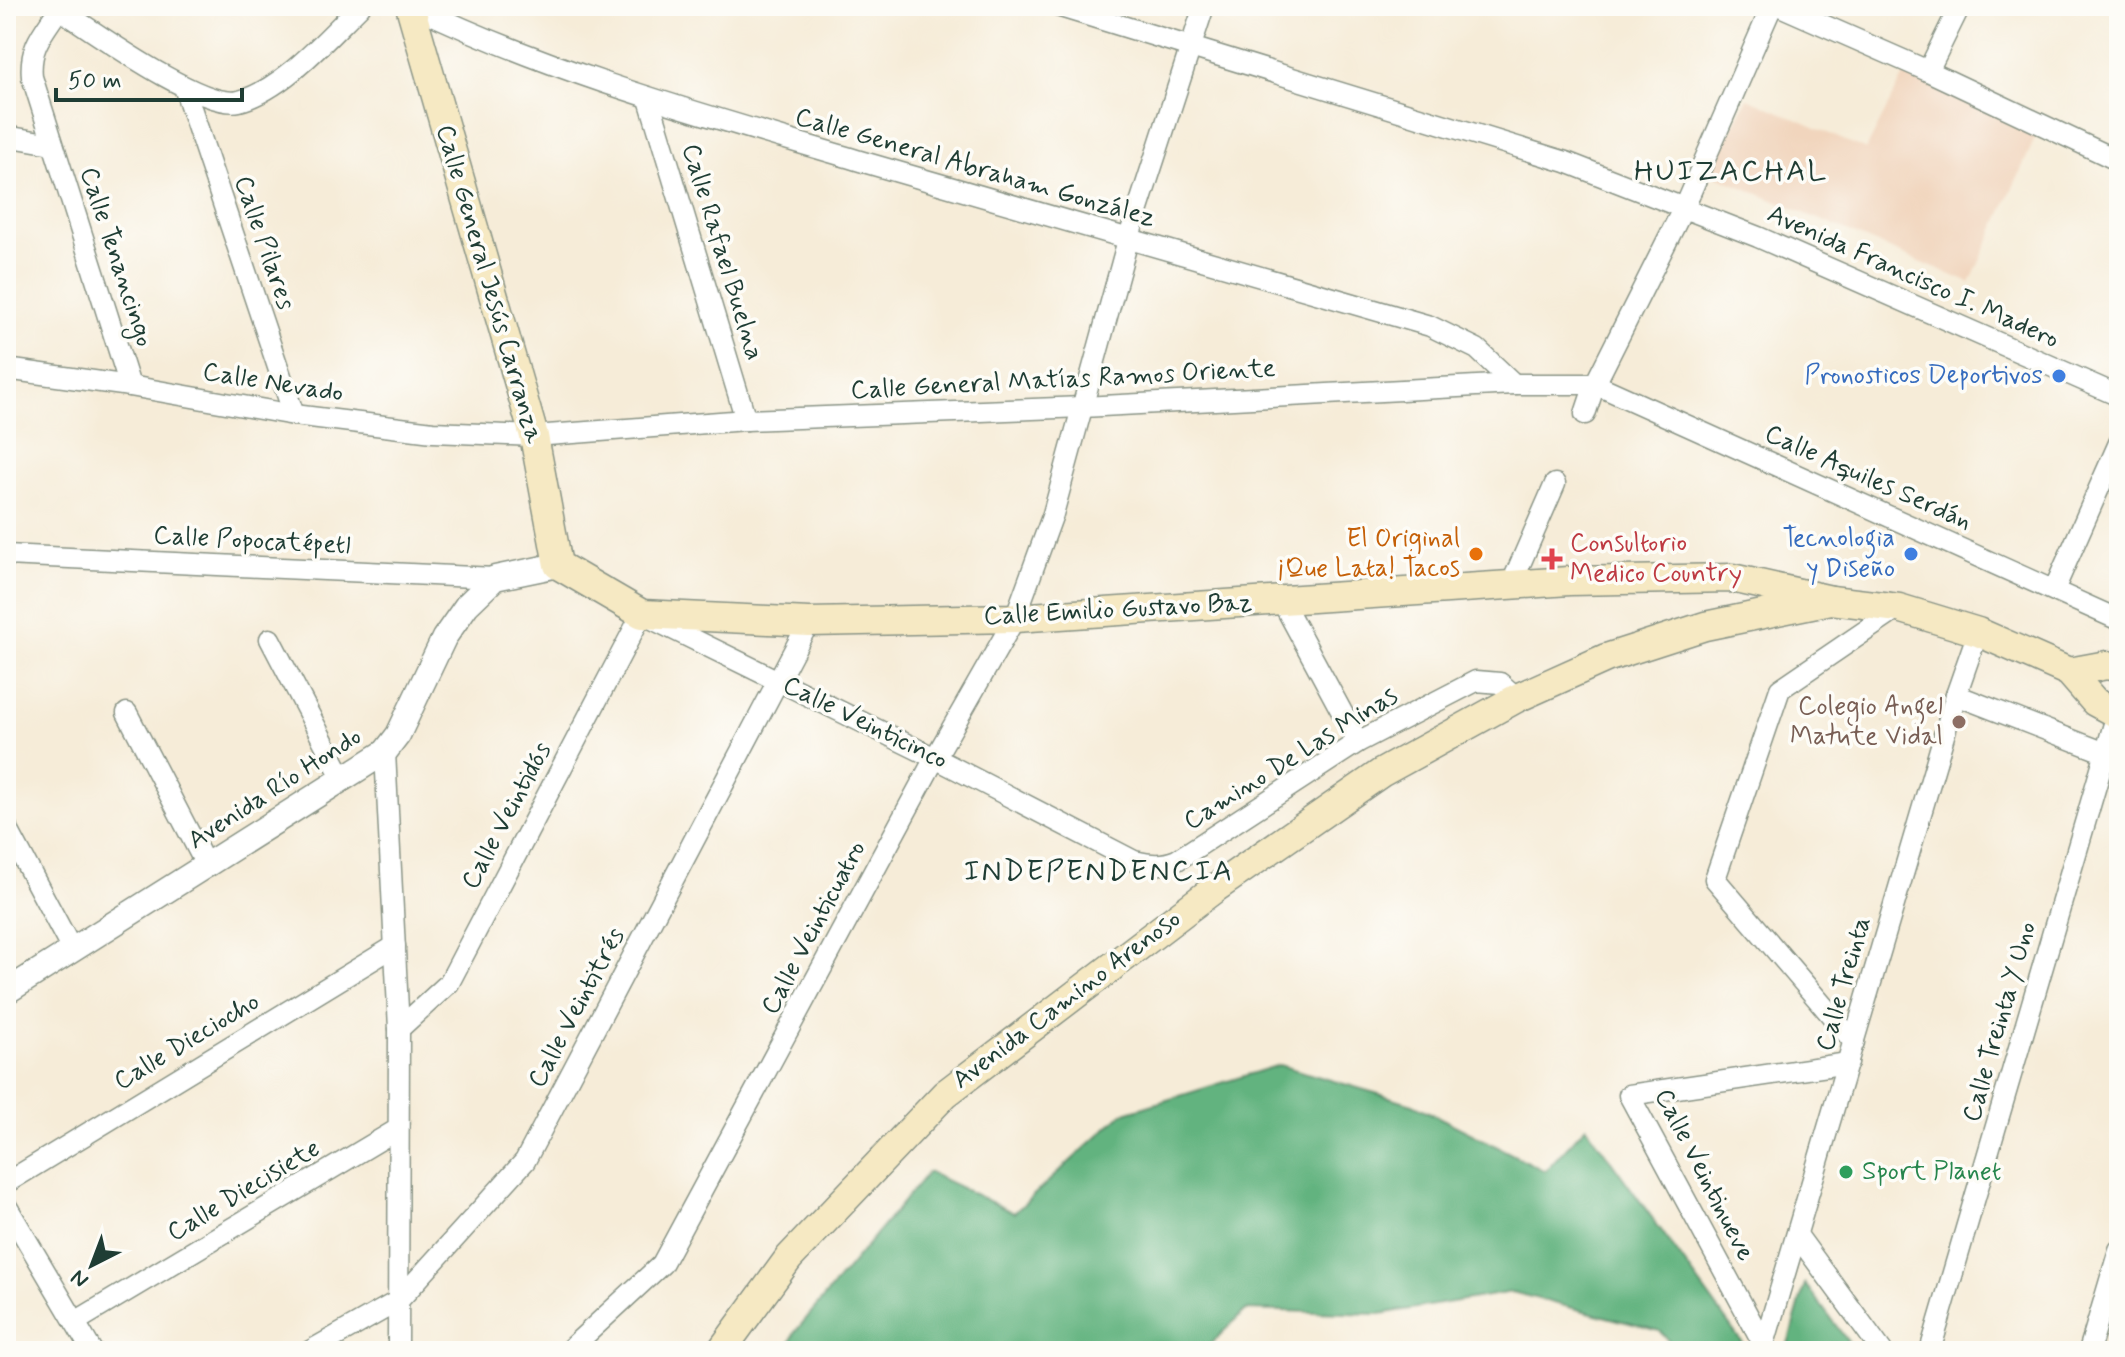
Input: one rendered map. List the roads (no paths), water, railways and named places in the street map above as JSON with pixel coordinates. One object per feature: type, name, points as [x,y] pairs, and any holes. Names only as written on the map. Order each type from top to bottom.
[{"type":"main road","name":"Calle General Jesús Carranza","points":[[412,6],[534,436],[558,565]]},
{"type":"main road","name":"Calle Veinticinco","points":[[558,565],[642,614]]},
{"type":"main road","name":"Calle Emilio Gustavo Baz","points":[[642,614],[809,622],[1015,618],[1569,581],[1732,578],[1831,600]]},
{"type":"main road","name":"Avenida Camino Arenoso","points":[[721,1351],[789,1258],[945,1094],[1214,889],[1381,773],[1517,698],[1606,658],[1705,626],[1831,600],[1899,608],[1978,632],[2069,672]]},
{"type":"main road","points":[[2069,672],[2107,665],[2119,668]]},
{"type":"main road","points":[[2069,672],[2095,702],[2118,712]]},
{"type":"street","points":[[57,7],[184,87],[213,100],[238,101],[269,88],[307,57],[360,6]]},
{"type":"street","name":"Calle General Abraham González","points":[[412,6],[482,38],[649,99],[1430,326],[1477,349],[1514,384]]},
{"type":"street","name":"Avenida Francisco I. Madero","points":[[1057,6],[1566,162],[1758,237],[2119,396]]},
{"type":"street","name":"Calle Veinticuatro","points":[[568,1351],[662,1264],[935,758],[1015,618],[1053,514],[1128,240],[1204,6]]},
{"type":"street","points":[[1585,414],[1595,384],[1684,207],[1772,6]]},
{"type":"street","points":[[1780,6],[1928,71],[2119,161]]},
{"type":"street","points":[[1928,71],[1960,6]]},
{"type":"street","name":"Calle Tenancingo","points":[[57,7],[37,41],[31,59],[32,77],[130,386]]},
{"type":"street","name":"Calle Pilares","points":[[184,87],[294,415]]},
{"type":"street","name":"Calle Rafael Buelna","points":[[649,99],[746,420]]},
{"type":"street","name":"Calle Tenancingo","points":[[6,136],[52,144]]},
{"type":"street","name":"Calle Nevado","points":[[6,369],[130,386],[294,415],[433,432],[534,436]]},
{"type":"street","name":"Calle General Matías Ramos Oriente","points":[[534,436],[746,420],[1083,407],[1514,384],[1595,384]]},
{"type":"street","name":"Calle Aquiles Serdán","points":[[1595,384],[2119,620]]},
{"type":"street","points":[[2054,590],[2119,443]]},
{"type":"street","points":[[1511,585],[1555,484]]},
{"type":"street","name":"Calle Popocatépetl","points":[[6,555],[495,578]]},
{"type":"street","points":[[495,578],[558,565]]},
{"type":"street","name":"Avenida Río Hondo","points":[[6,992],[385,752],[398,735],[444,638],[467,605],[495,578]]},
{"type":"street","points":[[1282,601],[1358,742]]},
{"type":"street","points":[[1854,1042],[1715,879],[1780,689],[1899,608]]},
{"type":"street","name":"Calle Veinticinco","points":[[642,614],[935,758],[1134,861],[1165,865],[1177,860]]},
{"type":"street","name":"Calle Veintidós","points":[[399,1029],[449,983],[642,614]]},
{"type":"street","name":"Calle Veintitrés","points":[[310,1351],[398,1301],[525,1161],[809,622]]},
{"type":"street","name":"Calle Treinta","points":[[1763,1348],[1956,695],[1978,632]]},
{"type":"street","points":[[270,639],[343,779]]},
{"type":"street","name":"Camino De Las Minas","points":[[1177,860],[1358,742],[1476,681],[1500,683],[1517,698]]},
{"type":"street","points":[[1956,695],[2113,755]]},
{"type":"street","name":"Calle Treinta Y Uno","points":[[1930,1351],[2113,755],[2118,712]]},
{"type":"street","points":[[127,713],[207,867]]},
{"type":"street","points":[[385,752],[399,1029],[398,1351]]},
{"type":"street","points":[[6,826],[72,950]]},
{"type":"street","name":"Calle Dieciocho","points":[[6,1183],[395,946]]},
{"type":"street","name":"Calle Veintinueve","points":[[1763,1348],[1629,1095],[1848,1063]]},
{"type":"street","name":"Calle Diecisiete","points":[[75,1322],[398,1129]]},
{"type":"street","points":[[6,1205],[92,1351]]},
{"type":"street","points":[[1797,1235],[1882,1351]]},
{"type":"street","points":[[2089,1351],[2119,1250]]},
{"type":"place","name":"Pronosticos Deportivos","points":[[2059,376]]},
{"type":"place","name":"El Original ¡Que Lata! Tacos","points":[[1476,554]]},
{"type":"place","name":"Tecnologia y Diseño","points":[[1911,554]]},
{"type":"place","name":"Consultorio Medico Country","points":[[1552,559]]},
{"type":"place","name":"Colegio Angel Matute Vidal","points":[[1959,722]]},
{"type":"place","name":"Sport Planet","points":[[1846,1172]]},
{"type":"district","name":"HUIZACHAL","points":[[1731,171]]},
{"type":"district","name":"INDEPENDENCIA","points":[[1099,871]]}]
